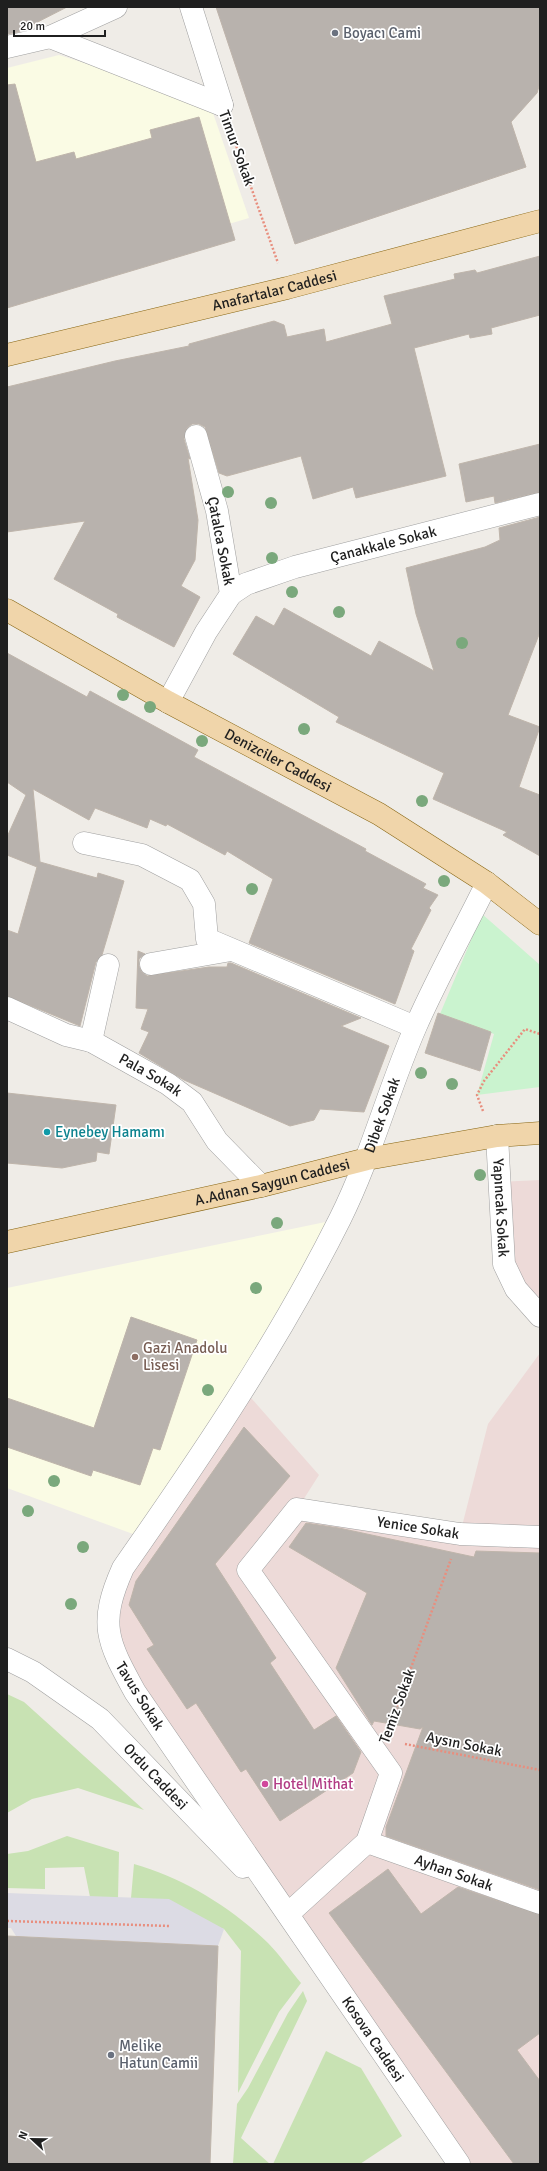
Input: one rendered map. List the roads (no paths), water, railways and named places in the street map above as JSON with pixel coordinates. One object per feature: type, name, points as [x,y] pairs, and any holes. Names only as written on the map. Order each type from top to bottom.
[{"type":"main road","name":"Anafartalar Caddesi","points":[[7,356],[287,288],[540,221]]},
{"type":"main road","name":"Denizciler Caddesi","points":[[10,617],[379,814],[487,883],[540,924]]},
{"type":"main road","name":"A.Adnan Saygun Caddesi","points":[[7,1242],[261,1186],[367,1159],[496,1136],[540,1133]]},
{"type":"street","points":[[7,47],[50,37],[116,7]]},
{"type":"street","name":"Timur Sokak","points":[[50,37],[222,105],[191,7]]},
{"type":"street","name":"Çatalca Sokak","points":[[168,702],[206,632],[231,594],[217,511],[196,436]]},
{"type":"street","name":"Çanakkale Sokak","points":[[231,594],[246,584],[295,567],[540,504]]},
{"type":"street","points":[[84,843],[142,855],[190,880],[204,904],[207,939],[415,1027]]},
{"type":"street","name":"Dibek Sokak","points":[[234,1406],[283,1325],[340,1219],[367,1159],[415,1027],[487,883]]},
{"type":"street","points":[[151,964],[233,950]]},
{"type":"street","points":[[91,1041],[108,965]]},
{"type":"street","name":"Pala Sokak","points":[[7,1008],[66,1036],[91,1041],[168,1084],[192,1102],[217,1141],[261,1186]]},
{"type":"street","name":"Yapıncak Sokak","points":[[496,1136],[504,1264],[516,1289],[540,1316]]},
{"type":"street","name":"Tavus Sokak","points":[[234,1406],[123,1568],[113,1591],[107,1612],[109,1633],[115,1656],[135,1692],[288,1914]]},
{"type":"street","name":"Yenice Sokak","points":[[382,1748],[248,1570],[297,1509],[460,1534],[540,1537]]},
{"type":"street","name":"Ordu Caddesi","points":[[7,1659],[33,1672],[100,1719],[288,1914]]},
{"type":"street","name":"Temiz Sokak","points":[[288,1914],[367,1842],[391,1773],[382,1748]]},
{"type":"street","name":"Ayhan Sokak","points":[[367,1842],[540,1903]]},
{"type":"street","name":"Kosova Caddesi","points":[[288,1914],[458,2164]]},
{"type":"place","name":"Boyacı Cami","points":[[335,33]]},
{"type":"place","name":"Eynebey Hamamı","points":[[47,1132]]},
{"type":"place","name":"Gazi Anadolu Lisesi","points":[[135,1357]]},
{"type":"place","name":"Hotel Mithat","points":[[265,1784]]},
{"type":"place","name":"Melike Hatun Camii","points":[[111,2055]]}]
